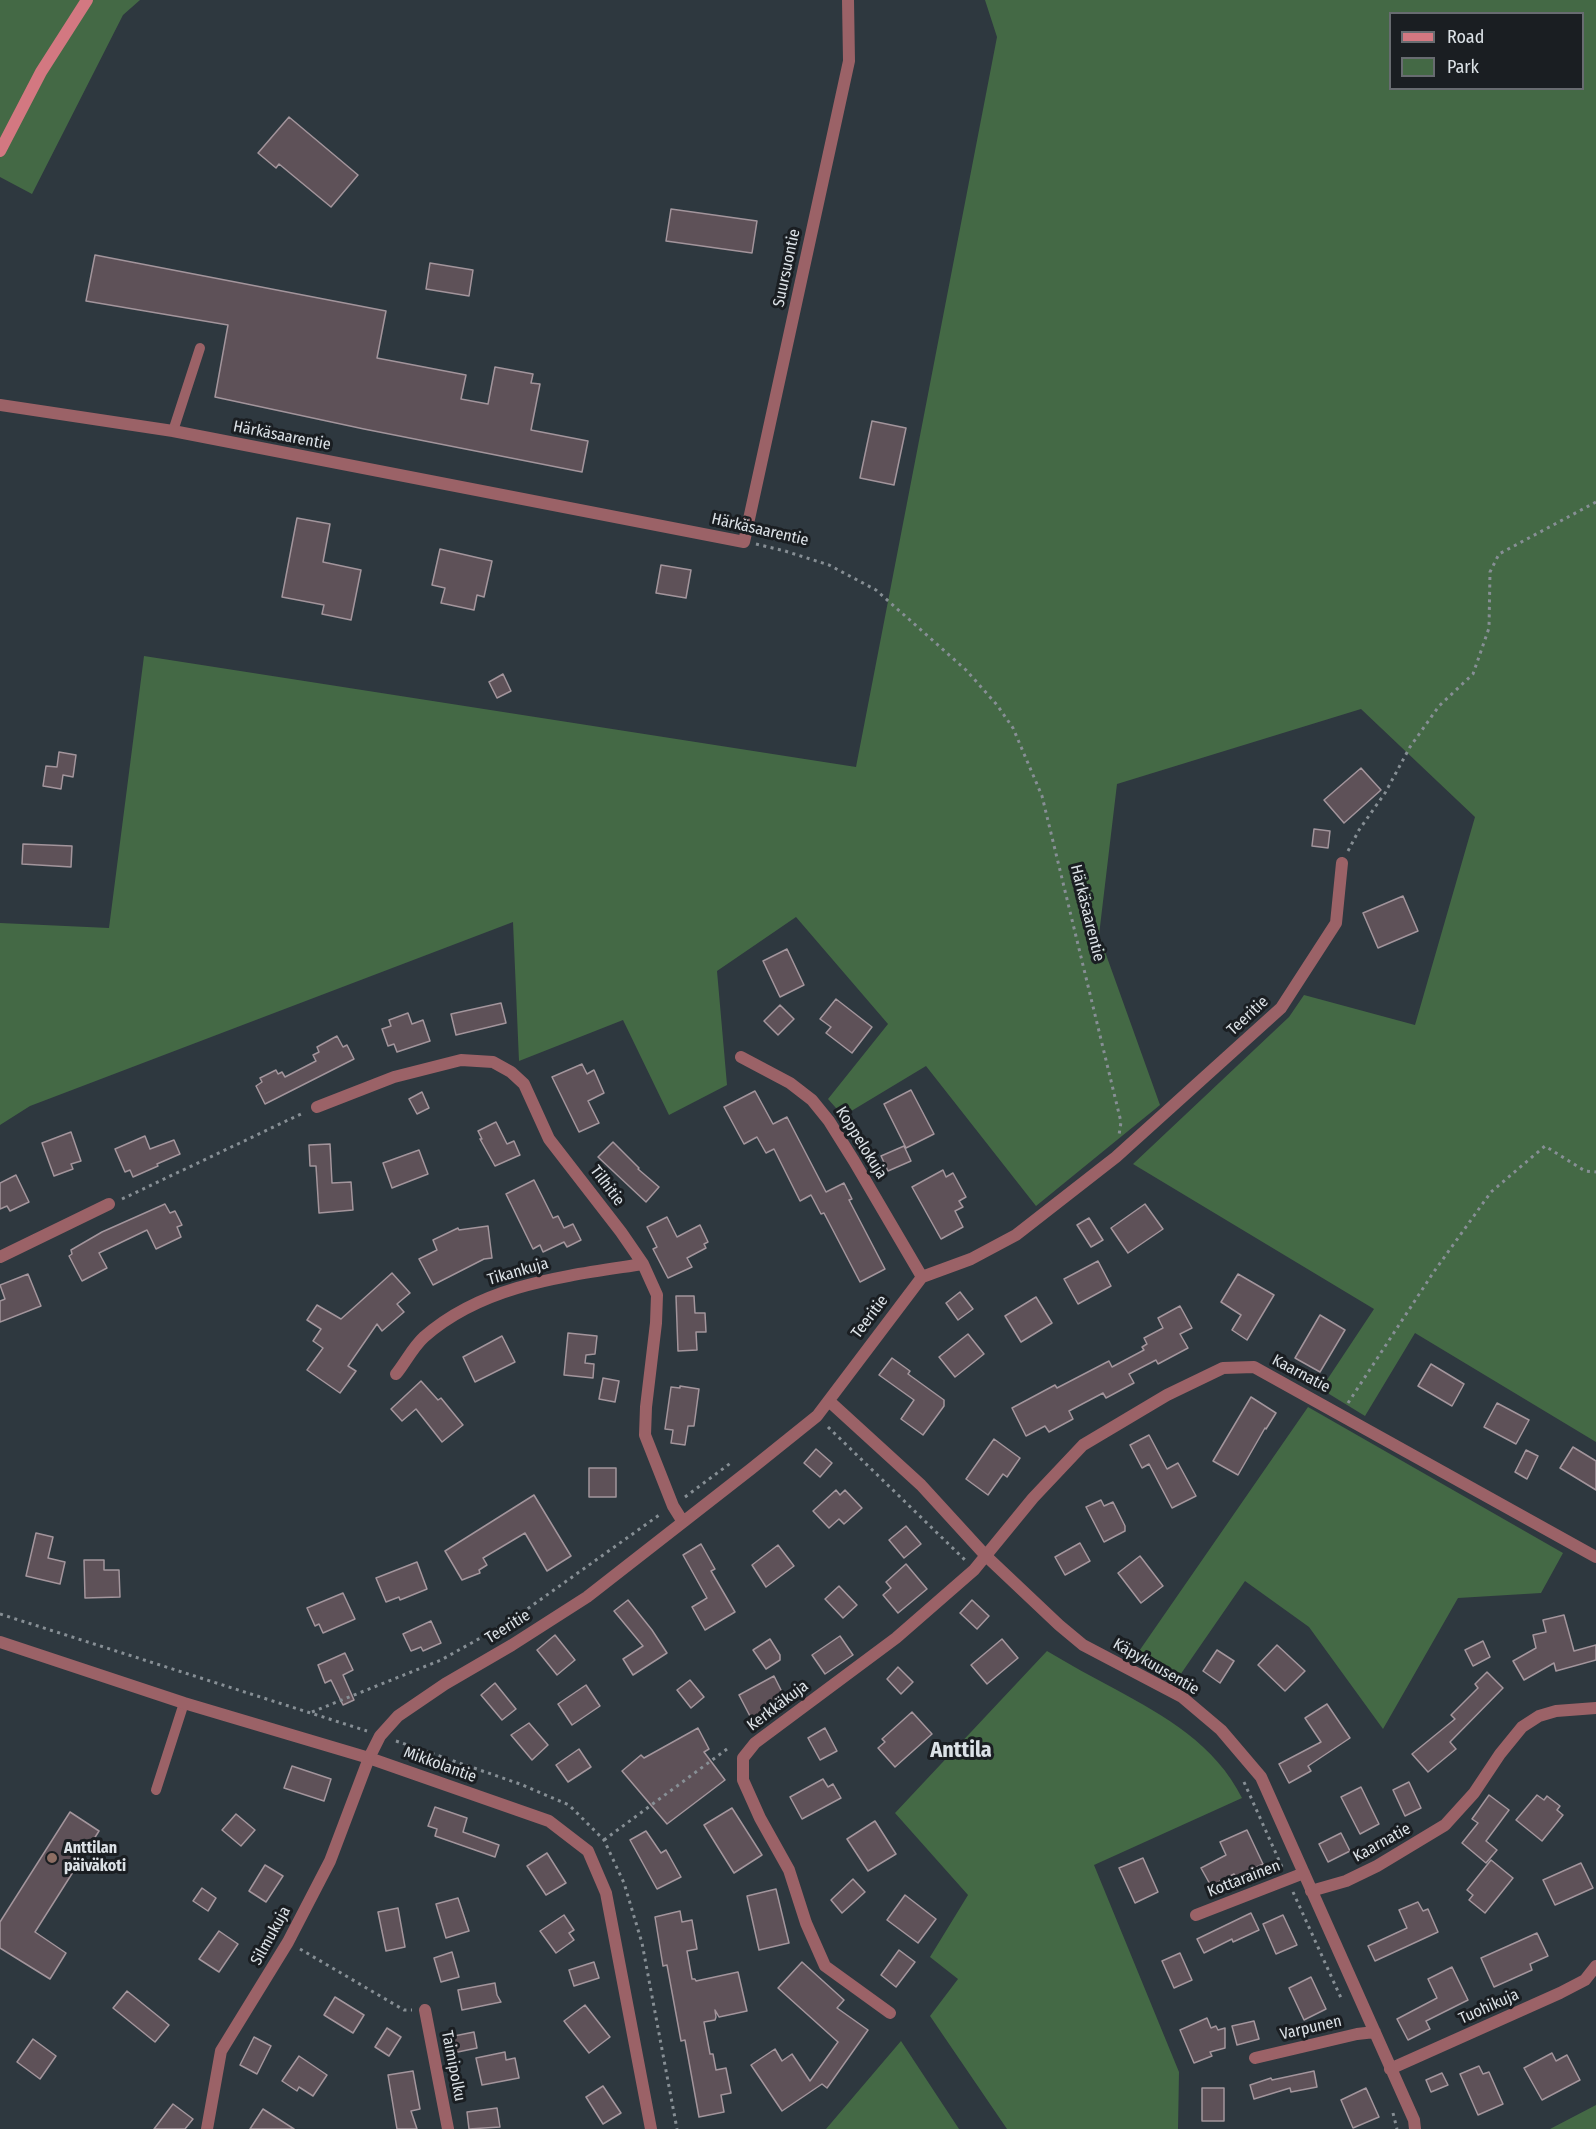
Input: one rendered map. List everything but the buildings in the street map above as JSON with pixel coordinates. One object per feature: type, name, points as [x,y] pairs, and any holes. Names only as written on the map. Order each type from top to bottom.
[{"type":"street","points":[[0,151],[41,72],[87,0]]},
{"type":"street","name":"Suursuontie","points":[[744,542],[849,61],[848,0]]},
{"type":"street","name":"Härkäsaarentie","points":[[0,405],[173,431],[744,542]]},
{"type":"street","name":"Teeritie","points":[[369,1758],[380,1736],[398,1716],[445,1684],[512,1646],[587,1597],[816,1416],[922,1277],[971,1259],[1016,1235],[1116,1157],[1281,1008],[1336,923],[1342,863]]},
{"type":"street","name":"Koppelokuja","points":[[741,1057],[790,1083],[812,1100],[829,1121],[854,1161],[922,1277]]},
{"type":"street","name":"Tilhitie","points":[[316,1107],[394,1077],[460,1060],[493,1062],[511,1072],[524,1084],[549,1139],[643,1264],[657,1295],[645,1436],[673,1506],[683,1522]]},
{"type":"street","points":[[0,1257],[110,1204]]},
{"type":"street","name":"Tikankuja","points":[[396,1374],[422,1339],[458,1312],[501,1292],[564,1276],[643,1264]]},
{"type":"street","name":"Kaarnatie","points":[[986,1556],[1033,1498],[1083,1445],[1167,1395],[1223,1368],[1254,1367],[1596,1557]]},
{"type":"street","name":"Käpykuusentie","points":[[829,1401],[921,1485],[986,1556],[1083,1645],[1182,1697],[1221,1730],[1261,1777],[1414,2120],[1415,2129]]},
{"type":"street","name":"Kerkkäkuja","points":[[743,1758],[755,1743],[896,1638],[974,1570],[986,1556]]},
{"type":"street","name":"Mikkolantie","points":[[0,1642],[184,1703],[369,1758],[549,1821],[588,1851],[606,1893],[651,2129]]},
{"type":"street","name":"Kaarnatie","points":[[1311,1891],[1346,1881],[1377,1866],[1445,1825],[1474,1793],[1500,1754],[1522,1727],[1539,1716],[1556,1711],[1596,1708]]},
{"type":"street","name":"Silmukuja","points":[[207,2129],[221,2051],[288,1942],[330,1861],[369,1758]]},
{"type":"street","points":[[743,1758],[742,1780],[789,1870],[806,1923],[825,1966],[890,2013]]},
{"type":"street","name":"Kottarainen","points":[[1196,1915],[1304,1873]]},
{"type":"street","name":"Tuohikuja","points":[[1390,2068],[1560,1993],[1585,1980],[1596,1966]]},
{"type":"street","name":"Taimipolku","points":[[425,2010],[448,2129]]},
{"type":"street","name":"Varpunen","points":[[1255,2058],[1375,2032]]},
{"type":"lane","points":[[173,431],[200,348]]},
{"type":"lane","points":[[156,1790],[184,1703]]},
{"type":"path","points":[[1342,863],[1359,830],[1385,793],[1410,747],[1439,706],[1473,674],[1489,628],[1490,572],[1499,554],[1596,502]]},
{"type":"path","name":"Härkäsaarentie","points":[[744,542],[785,551],[829,565],[876,590],[966,670],[997,705],[1013,728],[1042,796],[1116,1099],[1121,1122],[1116,1157]]},
{"type":"path","points":[[110,1204],[316,1107]]},
{"type":"path","points":[[1341,1414],[1433,1273],[1491,1192],[1545,1146],[1586,1171],[1596,1172]]},
{"type":"path","points":[[816,1416],[974,1570]]},
{"type":"path","points":[[310,1712],[441,1660],[509,1622],[740,1457]]},
{"type":"path","points":[[0,1614],[310,1712],[520,1784],[569,1805],[604,1840],[624,1883],[642,1943],[678,2129]]},
{"type":"path","points":[[604,1840],[727,1749],[743,1758]]},
{"type":"path","points":[[1241,1774],[1343,2003]]},
{"type":"path","points":[[288,1942],[404,2010],[425,2010]]},
{"type":"path","points":[[1389,2104],[1397,2129]]},
{"type":"green space","points":[[0,0],[140,0],[123,15],[32,194],[0,177]]},
{"type":"green space","points":[[985,0],[1596,0],[1596,1442],[1415,1333],[1365,1416],[1321,1389],[1374,1309],[1133,1164],[1289,1017],[1304,995],[1415,1025],[1475,817],[1361,709],[1117,784],[1099,935],[1160,1105],[1036,1206],[926,1066],[843,1116],[828,1099],[888,1024],[796,917],[717,971],[727,1085],[669,1115],[623,1020],[519,1061],[513,922],[30,1106],[0,1125],[0,923],[109,928],[144,656],[856,767],[997,37]]},
{"type":"green space","points":[[1308,1407],[1563,1553],[1541,1593],[1458,1598],[1383,1729],[1309,1627],[1245,1581],[1178,1678],[1135,1657]]},
{"type":"green space","points":[[1047,1651],[1153,1710],[1188,1734],[1218,1762],[1242,1798],[1094,1865],[1179,2072],[1178,2129],[1007,2129],[930,2016],[958,1979],[930,1957],[968,1895],[895,1813]]},
{"type":"green space","points":[[901,2041],[959,2129],[826,2129]]},
{"type":"green space","points":[[1596,2105],[1596,2129],[1550,2129]]},
{"type":"place","name":"Anttilan päiväkoti","points":[[52,1858]]},
{"type":"district","name":"Anttila","points":[[961,1751]]}]
